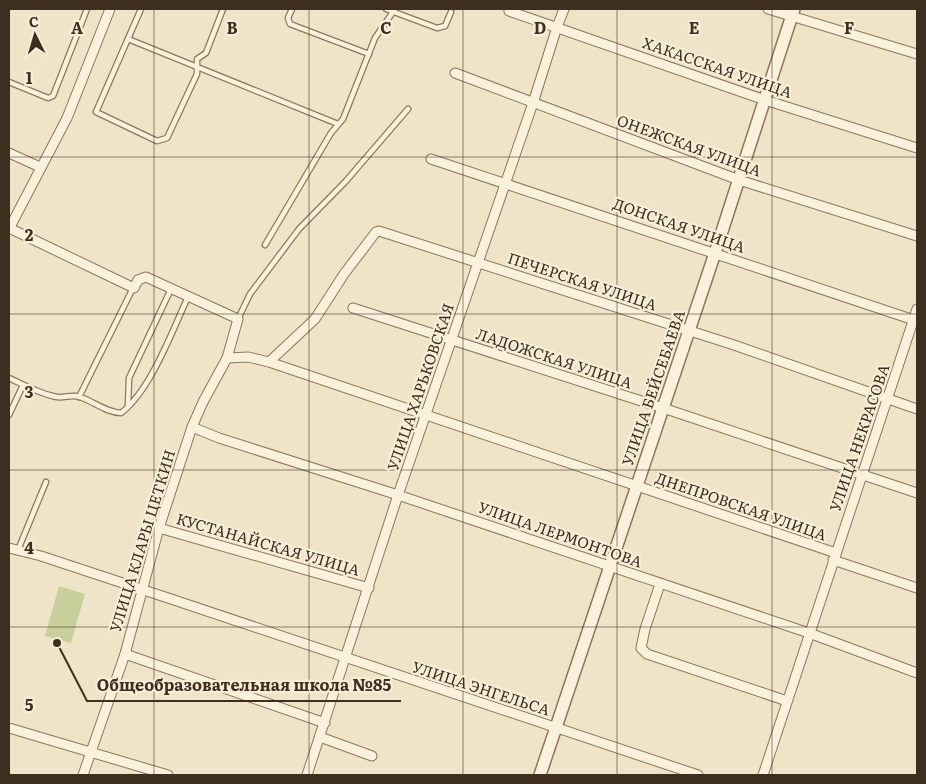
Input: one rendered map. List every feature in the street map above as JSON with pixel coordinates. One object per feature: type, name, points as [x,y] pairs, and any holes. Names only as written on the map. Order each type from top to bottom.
[{"type":"street","points":[[110,9],[68,118],[11,214],[9,229],[134,288],[138,280],[146,278],[238,319]]},
{"type":"street","name":"УЛИЦА ХАРЬКОВСКАЯ","points":[[308,775],[347,659],[398,495],[564,9]]},
{"type":"street","points":[[768,9],[793,12],[917,54]]},
{"type":"street","name":"ХАКАССКАЯ УЛИЦА","points":[[509,11],[765,100],[917,148]]},
{"type":"street","name":"УЛИЦА БЕЙСЕБАЕВА","points":[[540,775],[715,253],[793,12]]},
{"type":"street","name":"ОНЕЖСКАЯ УЛИЦА","points":[[455,73],[739,180],[917,236]]},
{"type":"street","points":[[9,153],[40,166]]},
{"type":"street","name":"ДОНСКАЯ УЛИЦА","points":[[431,159],[916,320]]},
{"type":"street","name":"ПЕЧЕРСКАЯ УЛИЦА","points":[[269,362],[274,355],[315,319],[344,274],[376,232],[379,231],[734,345],[917,409]]},
{"type":"street","name":"ЛАДОЖСКАЯ УЛИЦА","points":[[353,308],[663,408],[917,493]]},
{"type":"street","name":"УЛИЦА НЕКРАСОВА","points":[[763,775],[834,557],[916,320],[917,309]]},
{"type":"street","name":"УЛИЦА КЛАРЫ ЦЕТКИН","points":[[83,775],[125,654],[159,528],[192,427],[227,358],[238,319]]},
{"type":"street","name":"ДНЕПРОВСКАЯ УЛИЦА","points":[[227,358],[248,357],[269,362],[637,486],[917,588]]},
{"type":"street","name":"УЛИЦА ЛЕРМОНТОВА","points":[[192,427],[219,438],[398,495],[809,633],[917,673]]},
{"type":"street","name":"КУСТАНАЙСКАЯ УЛИЦА","points":[[159,528],[369,588]]},
{"type":"street","name":"УЛИЦА ЭНГЕЛЬСА","points":[[13,550],[41,556],[698,775]]},
{"type":"street","points":[[660,584],[645,629],[641,648],[643,651],[647,654],[787,701]]},
{"type":"street","points":[[125,654],[325,723]]},
{"type":"street","points":[[9,728],[168,775]]},
{"type":"street","points":[[320,737],[372,756]]},
{"type":"lane","points":[[9,82],[48,98],[53,96],[87,9]]},
{"type":"lane","points":[[141,9],[96,112],[158,141],[167,138],[197,74],[196,60],[206,53],[223,9]]},
{"type":"lane","points":[[292,9],[288,18],[290,24],[369,54]]},
{"type":"lane","points":[[386,9],[394,10],[437,28],[445,26],[451,12]]},
{"type":"lane","points":[[265,245],[331,133],[343,119],[375,38],[394,10]]},
{"type":"lane","points":[[128,39],[338,124]]},
{"type":"lane","points":[[238,319],[250,294],[299,229],[346,181],[408,110]]},
{"type":"lane","points":[[79,397],[134,288]]},
{"type":"lane","points":[[128,408],[129,378],[171,289]]},
{"type":"lane","points":[[9,378],[42,394],[60,397],[79,397],[110,412],[121,413],[128,408],[146,386],[188,297]]},
{"type":"lane","points":[[9,415],[23,385]]},
{"type":"lane","points":[[13,550],[46,482]]},
{"type":"green space","points":[[59,586],[85,594],[71,643],[45,636]]},
{"type":"place","name":"Общеобразовательная школа №85","points":[[57,643]]}]
